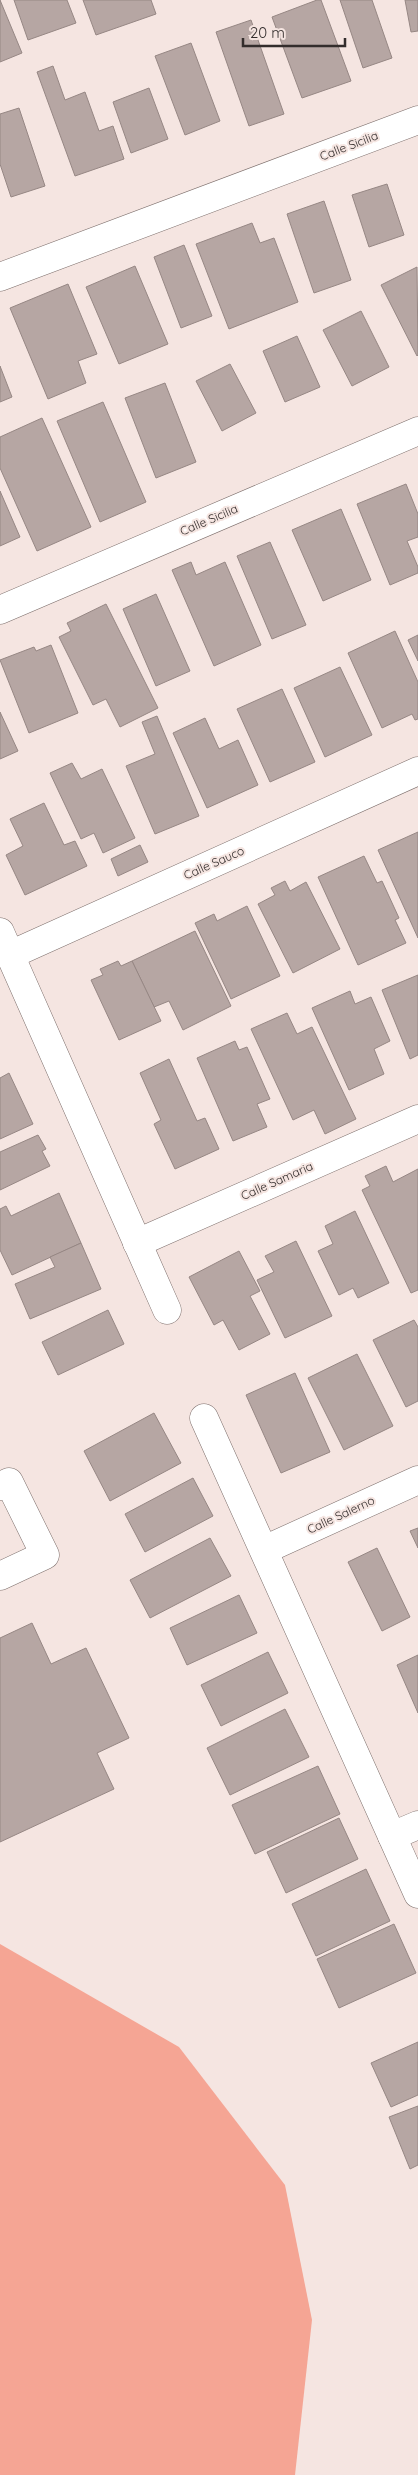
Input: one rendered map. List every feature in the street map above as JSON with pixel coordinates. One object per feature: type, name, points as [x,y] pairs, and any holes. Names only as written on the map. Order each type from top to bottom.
[{"type":"street","name":"Calle Sicilia","points":[[0,277],[418,120]]},
{"type":"street","name":"Calle Sicilia","points":[[0,610],[418,431]]},
{"type":"street","name":"Calle Sauco","points":[[5,944],[418,771]]},
{"type":"street","points":[[5,944],[167,1310]]},
{"type":"street","name":"Calle Samaria","points":[[137,1243],[418,1120]]},
{"type":"street","points":[[204,1418],[418,1894]]},
{"type":"street","name":"Calle Salerno","points":[[264,1550],[418,1480]]},
{"type":"street","points":[[0,1486],[9,1482],[45,1555],[0,1576]]},
{"type":"street","points":[[392,1836],[418,1825]]},
{"type":"shaded area","points":[[0,1944],[179,2047],[285,2185],[312,2320],[295,2475],[0,2475]]},
{"type":"building","points":[[0,0],[22,53],[0,62]]},
{"type":"building","points":[[14,0],[67,0],[76,23],[28,40]]},
{"type":"building","points":[[83,0],[151,0],[156,14],[96,35]]},
{"type":"building","points":[[321,0],[351,81],[302,98],[272,17]]},
{"type":"building","points":[[340,0],[372,0],[392,58],[363,68]]},
{"type":"building","points":[[405,0],[418,0],[418,31],[411,32]]},
{"type":"building","points":[[251,20],[284,114],[249,126],[216,32]]},
{"type":"building","points":[[191,43],[220,121],[185,135],[155,56]]},
{"type":"building","points":[[53,66],[65,100],[85,92],[99,131],[113,126],[124,159],[75,176],[37,72]]},
{"type":"building","points":[[149,88],[168,139],[131,153],[113,102]]},
{"type":"building","points":[[19,108],[45,186],[11,197],[0,164],[0,114]]},
{"type":"building","points":[[387,184],[404,235],[369,247],[352,195]]},
{"type":"building","points":[[324,201],[351,280],[314,293],[287,214]]},
{"type":"building","points":[[252,223],[260,243],[274,238],[298,302],[229,329],[196,244]]},
{"type":"building","points":[[184,245],[212,316],[181,328],[154,257]]},
{"type":"building","points":[[135,266],[168,344],[119,364],[86,287]]},
{"type":"building","points":[[417,267],[418,355],[417,356],[381,285]]},
{"type":"building","points":[[68,284],[97,354],[78,361],[86,383],[48,399],[10,308]]},
{"type":"building","points":[[361,311],[389,367],[352,386],[323,330]]},
{"type":"building","points":[[297,336],[320,387],[285,402],[263,351]]},
{"type":"building","points":[[230,364],[256,413],[222,431],[196,381]]},
{"type":"building","points":[[0,366],[12,397],[0,402]]},
{"type":"building","points":[[165,383],[196,462],[156,478],[125,398]]},
{"type":"building","points":[[103,402],[146,502],[100,522],[57,421]]},
{"type":"building","points":[[42,418],[91,527],[37,551],[0,468],[0,437]]},
{"type":"building","points":[[406,484],[418,514],[418,537],[407,541],[418,567],[418,573],[390,585],[357,504]]},
{"type":"building","points":[[0,491],[20,537],[0,546]]},
{"type":"building","points":[[341,509],[371,580],[323,601],[292,530]]},
{"type":"building","points":[[270,542],[306,625],[272,639],[237,556]]},
{"type":"building","points":[[191,562],[196,575],[225,562],[261,645],[214,666],[172,570]]},
{"type":"building","points":[[156,594],[190,671],[156,686],[123,609]]},
{"type":"building","points":[[106,604],[158,708],[120,727],[106,699],[93,705],[59,637],[71,631],[67,623]]},
{"type":"building","points":[[395,631],[418,682],[418,719],[415,720],[412,714],[382,728],[348,653]]},
{"type":"building","points":[[418,635],[418,661],[408,640]]},
{"type":"building","points":[[51,645],[78,713],[29,733],[0,660],[34,647],[36,651]]},
{"type":"building","points":[[340,667],[372,735],[325,757],[294,688]]},
{"type":"building","points":[[282,689],[315,762],[270,782],[237,709]]},
{"type":"building","points":[[0,712],[18,751],[0,759]]},
{"type":"building","points":[[157,716],[199,816],[155,834],[126,766],[155,754],[142,722]]},
{"type":"building","points":[[205,718],[219,749],[238,740],[258,785],[207,808],[173,733]]},
{"type":"building","points":[[72,763],[81,779],[102,769],[135,838],[103,853],[94,833],[81,839],[50,773]]},
{"type":"building","points":[[44,803],[64,845],[75,841],[87,866],[25,895],[6,855],[23,846],[10,819]]},
{"type":"building","points":[[418,832],[418,938],[378,850]]},
{"type":"building","points":[[140,845],[148,862],[118,876],[111,859]]},
{"type":"building","points":[[364,856],[377,883],[382,881],[399,918],[395,920],[406,943],[358,965],[318,877]]},
{"type":"building","points":[[285,881],[290,891],[306,882],[340,949],[293,973],[258,904],[275,895],[271,888]]},
{"type":"building","points":[[247,906],[280,976],[231,999],[195,923],[214,914],[217,921]]},
{"type":"building","points":[[195,931],[231,1006],[183,1030],[169,1001],[154,1007],[132,961]]},
{"type":"building","points":[[118,961],[121,966],[132,961],[161,1021],[119,1040],[91,980],[103,975],[100,969]]},
{"type":"building","points":[[418,975],[418,1055],[410,1059],[382,990]]},
{"type":"building","points":[[350,991],[355,1004],[371,997],[390,1041],[374,1049],[384,1074],[349,1090],[312,1008]]},
{"type":"building","points":[[287,1013],[297,1034],[312,1027],[356,1119],[325,1134],[314,1110],[293,1120],[251,1029]]},
{"type":"building","points":[[235,1041],[239,1050],[247,1047],[270,1099],[257,1104],[267,1127],[233,1141],[197,1058]]},
{"type":"building","points":[[169,1059],[197,1121],[205,1118],[219,1149],[175,1169],[154,1124],[161,1120],[140,1073]]},
{"type":"building","points":[[9,1073],[33,1124],[0,1139],[0,1078]]},
{"type":"building","points":[[38,1135],[46,1149],[42,1151],[50,1166],[0,1190],[0,1152]]},
{"type":"building","points":[[386,1166],[393,1182],[418,1169],[418,1290],[411,1293],[362,1190],[370,1186],[365,1176]]},
{"type":"building","points":[[59,1193],[81,1243],[12,1275],[0,1250],[0,1209],[6,1206],[11,1216]]},
{"type":"building","points":[[355,1211],[389,1283],[358,1298],[353,1288],[339,1295],[318,1251],[333,1244],[325,1226]]},
{"type":"building","points":[[296,1241],[332,1316],[285,1338],[257,1280],[274,1272],[265,1256]]},
{"type":"building","points":[[81,1243],[101,1289],[30,1319],[15,1284],[55,1267],[50,1257]]},
{"type":"building","points":[[239,1251],[260,1291],[250,1296],[270,1334],[239,1350],[223,1320],[214,1325],[189,1277]]},
{"type":"building","points":[[108,1310],[124,1344],[58,1375],[42,1342]]},
{"type":"building","points":[[414,1320],[418,1327],[418,1401],[406,1407],[373,1340]]},
{"type":"building","points":[[357,1354],[393,1426],[344,1450],[308,1378]]},
{"type":"building","points":[[295,1373],[330,1452],[281,1473],[246,1395]]},
{"type":"building","points":[[154,1413],[181,1463],[110,1501],[84,1451]]},
{"type":"building","points":[[193,1478],[213,1516],[145,1552],[125,1514]]},
{"type":"building","points":[[418,1528],[418,1548],[410,1531]]},
{"type":"building","points":[[210,1538],[231,1576],[150,1618],[130,1580]]},
{"type":"building","points":[[377,1548],[410,1617],[382,1631],[348,1562]]},
{"type":"building","points":[[239,1595],[257,1633],[187,1665],[170,1628]]},
{"type":"building","points":[[32,1623],[51,1664],[86,1648],[129,1738],[97,1753],[114,1789],[0,1842],[0,1638]]},
{"type":"building","points":[[268,1652],[288,1693],[221,1726],[201,1685]]},
{"type":"building","points":[[418,1655],[418,1713],[397,1665]]},
{"type":"building","points":[[285,1709],[309,1757],[230,1795],[207,1748]]},
{"type":"building","points":[[318,1766],[340,1814],[255,1854],[232,1805]]},
{"type":"building","points":[[339,1818],[358,1859],[286,1893],[267,1852]]},
{"type":"building","points":[[366,1869],[390,1921],[316,1956],[292,1904]]},
{"type":"building","points":[[394,1924],[416,1973],[339,2008],[317,1959]]},
{"type":"building","points":[[418,2042],[418,2095],[391,2107],[371,2063]]},
{"type":"building","points":[[418,2106],[418,2165],[410,2169],[389,2117]]}]
